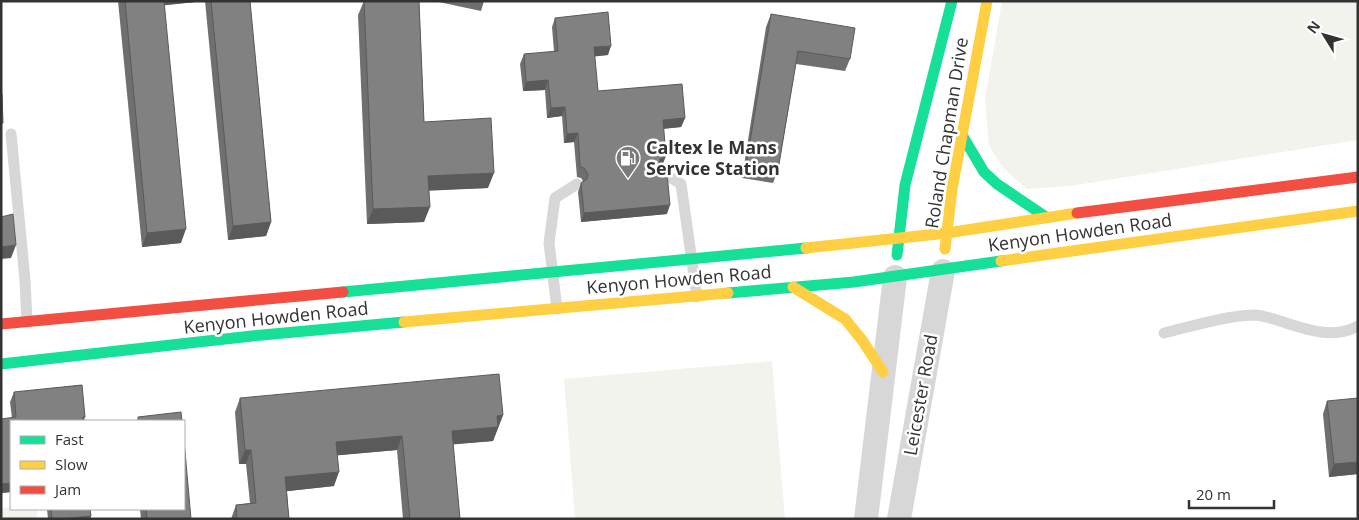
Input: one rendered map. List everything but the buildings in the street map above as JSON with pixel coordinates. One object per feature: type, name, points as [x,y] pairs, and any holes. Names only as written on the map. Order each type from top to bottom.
[{"type":"street","name":"Roland Chapman Drive","points":[[895,276],[905,185],[952,1]]},
{"type":"street","name":"Roland Chapman Drive","points":[[943,271],[952,189],[987,1]]},
{"type":"street","points":[[962,134],[984,172],[996,184],[1046,217]]},
{"type":"street","name":"Kenyon Howden Road","points":[[1,324],[251,305],[447,287],[552,272],[899,239],[1046,217],[1358,177]]},
{"type":"street","name":"Kenyon Howden Road","points":[[1,364],[252,332],[449,315],[557,309],[697,297],[943,271],[1358,211]]},
{"type":"street","name":"Leicester Road","points":[[899,519],[943,271]]},
{"type":"street","name":"Leicester Road","points":[[866,519],[895,276]]},
{"type":"street","points":[[793,287],[845,319],[862,340],[883,372]]},
{"type":"lane","points":[[11,134],[27,322]]},
{"type":"lane","points":[[663,173],[681,184],[697,297]]},
{"type":"lane","points":[[557,309],[549,243],[555,198],[577,184]]},
{"type":"lane","points":[[1164,333],[1238,316],[1257,315],[1317,332],[1335,333],[1358,326]]},
{"type":"shaded area","points":[[1002,1],[1358,1],[1358,140],[1070,186],[1027,189],[1003,168],[989,146],[985,99]]},
{"type":"shaded area","points":[[772,361],[785,519],[575,519],[564,379]]},
{"type":"shaded area","points":[[1,508],[37,510],[38,519],[1,519]]},
{"type":"traffic: fast","points":[[897,255],[905,185],[952,1]]},
{"type":"traffic: fast","points":[[962,135],[984,172],[997,184],[1046,217]]},
{"type":"traffic: fast","points":[[343,292],[806,248]]},
{"type":"traffic: fast","points":[[728,293],[854,282],[1001,261]]},
{"type":"traffic: fast","points":[[1,364],[252,336],[404,322]]},
{"type":"traffic: slow","points":[[945,249],[952,189],[987,1]]},
{"type":"traffic: slow","points":[[1001,261],[1358,211]]},
{"type":"traffic: slow","points":[[806,248],[947,233],[1077,213]]},
{"type":"traffic: slow","points":[[793,287],[845,319],[862,340],[883,372]]},
{"type":"traffic: slow","points":[[404,322],[728,293]]},
{"type":"traffic: jam","points":[[1077,213],[1358,177]]},
{"type":"traffic: jam","points":[[1,324],[343,292]]},
{"type":"place","name":"Caltex le Mans Service Station","points":[[628,179]]}]
